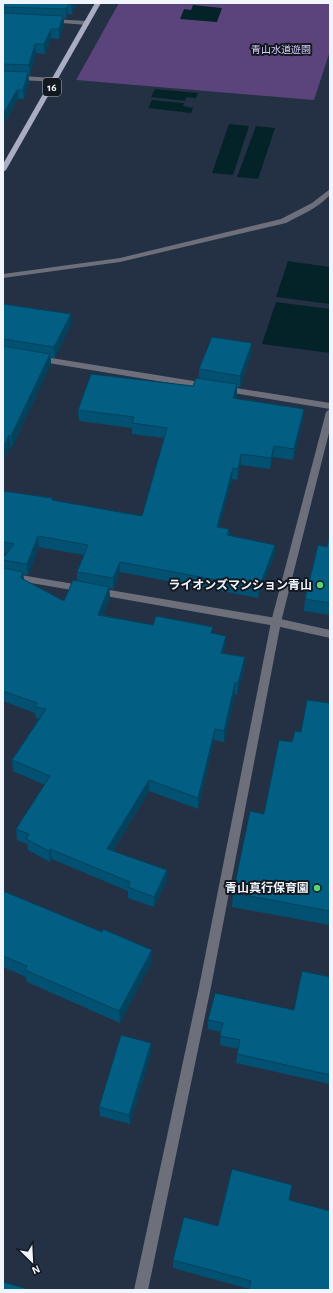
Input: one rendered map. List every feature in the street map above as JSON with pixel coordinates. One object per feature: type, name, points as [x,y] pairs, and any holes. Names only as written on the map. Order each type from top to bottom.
[{"type":"main road","name":"16","points":[[3,170],[56,80],[98,3]]},
{"type":"street","points":[[41,21],[87,23]]},
{"type":"street","points":[[3,77],[56,80]]},
{"type":"street","points":[[3,276],[120,260],[283,221],[306,210],[325,198],[330,191]]},
{"type":"street","points":[[26,357],[330,406]]},
{"type":"street","points":[[142,1290],[205,987],[276,622],[330,412]]},
{"type":"street","points":[[3,575],[276,622],[330,634]]},
{"type":"green space","name":"青山水道遊園","points":[[119,3],[330,3],[330,51],[314,100],[76,80]]},
{"type":"shaded area","points":[[193,5],[222,8],[217,22],[180,19],[184,9],[191,10]]},
{"type":"shaded area","points":[[155,89],[198,93],[196,98],[186,97],[185,101],[151,97]]},
{"type":"shaded area","points":[[152,100],[184,103],[183,106],[193,108],[191,113],[148,108]]},
{"type":"shaded area","points":[[229,124],[249,126],[233,175],[212,173]]},
{"type":"shaded area","points":[[256,126],[275,128],[258,179],[237,177]]},
{"type":"shaded area","points":[[288,261],[330,267],[330,304],[276,297]]},
{"type":"shaded area","points":[[276,302],[330,309],[330,353],[262,344]]},
{"type":"building","points":[[3,3],[72,3],[71,5],[68,5],[66,9],[3,7]]},
{"type":"building","points":[[3,13],[63,16],[59,29],[51,29],[44,44],[35,44],[29,65],[3,64]]},
{"type":"building","points":[[3,71],[28,72],[23,90],[17,90],[3,114]]},
{"type":"building","points":[[3,304],[71,314],[54,347],[3,339]]},
{"type":"building","points":[[212,337],[252,343],[240,376],[199,369]]},
{"type":"building","points":[[3,346],[50,354],[11,436],[9,435],[3,448]]},
{"type":"building","points":[[91,374],[193,386],[196,378],[237,384],[233,398],[304,409],[294,449],[274,446],[271,458],[241,454],[238,469],[233,468],[217,527],[229,529],[227,535],[275,545],[259,588],[120,562],[113,578],[77,572],[88,545],[38,536],[27,564],[3,560],[14,544],[3,542],[3,491],[52,498],[52,500],[142,516],[167,428],[132,423],[134,417],[78,410]]},
{"type":"building","name":"ライオンズマンション青山","points":[[330,533],[330,603],[305,599],[318,545],[327,547]]},
{"type":"building","points":[[3,568],[23,572],[21,578],[64,601],[73,580],[109,587],[98,615],[153,625],[156,616],[213,627],[211,633],[226,636],[221,653],[245,657],[238,683],[235,683],[224,731],[215,729],[198,798],[149,780],[107,849],[167,870],[154,897],[128,887],[130,882],[50,849],[49,851],[26,839],[29,834],[16,829],[50,776],[12,760],[46,709],[35,707],[37,703],[3,691]]},
{"type":"building","points":[[307,700],[330,703],[330,911],[233,893],[250,811],[264,814],[279,740],[292,742],[295,731],[301,732]]},
{"type":"building","points":[[3,891],[102,932],[103,929],[152,950],[119,1011],[25,970],[27,966],[3,956]]},
{"type":"building","points":[[302,971],[330,977],[330,1075],[237,1054],[240,1040],[220,1036],[223,1023],[208,1020],[215,993],[294,1010]]},
{"type":"building","points":[[121,1035],[151,1043],[129,1115],[99,1107]]},
{"type":"building","points":[[232,1169],[292,1185],[289,1200],[330,1211],[330,1290],[249,1290],[251,1281],[173,1260],[184,1217],[218,1226]]},
{"type":"building","points":[[3,1282],[31,1290],[3,1290]]},
{"type":"place","name":"ライオンズマンション青山","points":[[320,585]]},
{"type":"place","name":"青山真行保育園","points":[[317,888]]}]
